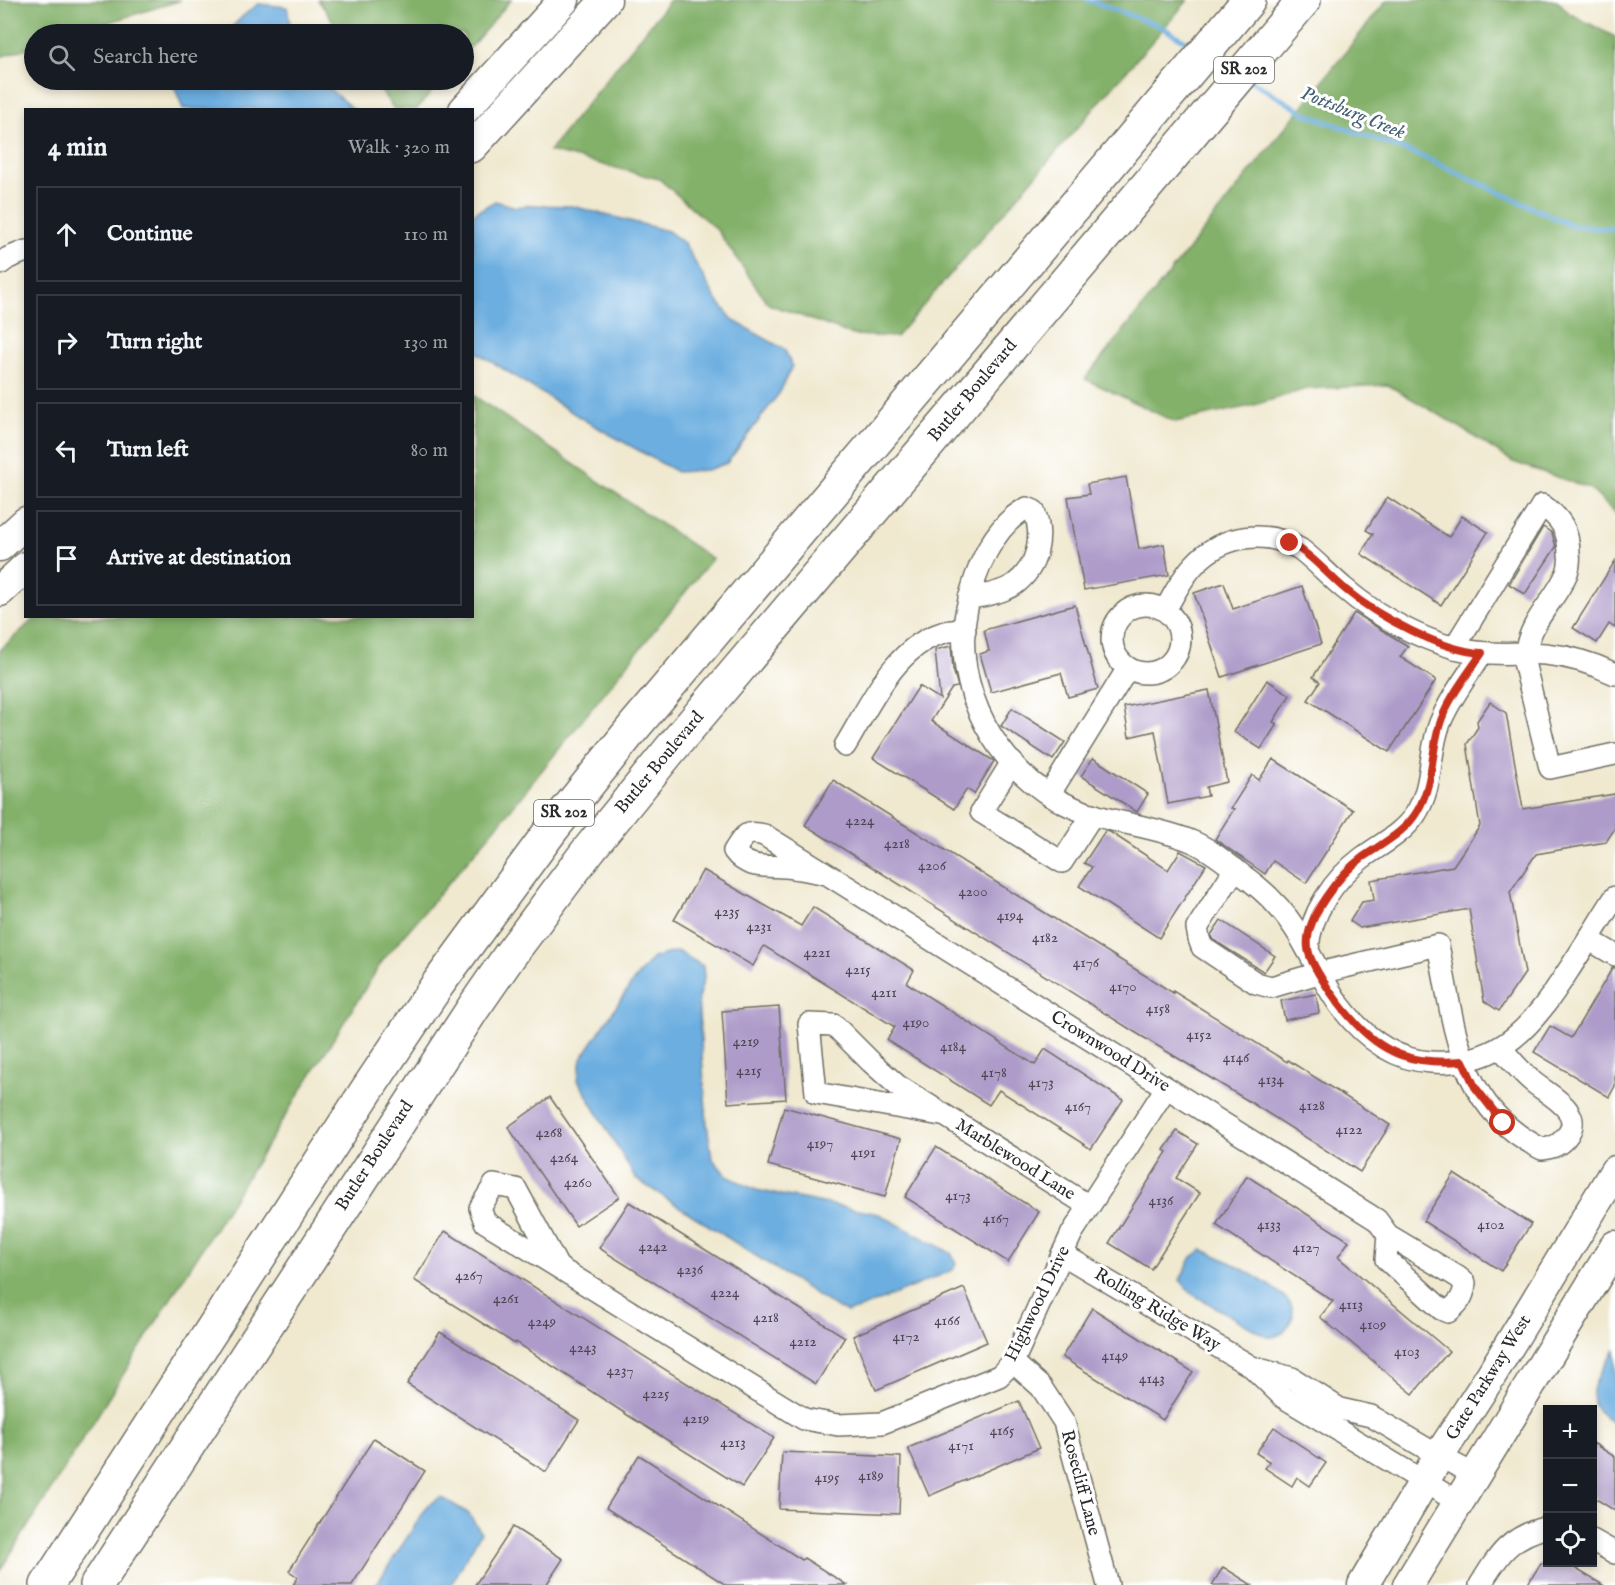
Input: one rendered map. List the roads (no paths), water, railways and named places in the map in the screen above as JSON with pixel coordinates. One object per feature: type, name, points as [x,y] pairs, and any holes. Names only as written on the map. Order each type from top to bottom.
[{"type":"highway","name":"SR 202","points":[[46,1585],[402,1038],[513,880],[592,777],[1249,0]]},
{"type":"highway","name":"Butler Boulevard","points":[[97,1585],[437,1060],[587,852],[669,751],[1299,6]]},
{"type":"main road","points":[[466,108],[564,0]]},
{"type":"main road","points":[[474,145],[606,0]]},
{"type":"main road","points":[[0,546],[24,524]]},
{"type":"main road","points":[[0,591],[24,569]]},
{"type":"main road","name":"Gate Parkway West","points":[[1363,1585],[1439,1456],[1490,1377],[1615,1171]]},
{"type":"main road","name":"Gate Parkway West","points":[[1408,1585],[1615,1245]]},
{"type":"street","points":[[0,264],[24,252]]},
{"type":"street","points":[[1454,648],[1542,505],[1555,514],[1564,526],[1569,540],[1568,572],[1532,627],[1523,654],[1550,768],[1615,754]]},
{"type":"street","points":[[1165,610],[1188,573],[1205,555],[1217,547],[1241,538],[1270,536],[1300,549],[1344,589],[1383,616],[1454,648],[1482,653],[1552,655],[1600,667],[1615,674]]},
{"type":"street","points":[[969,598],[965,630],[969,682],[985,727],[1012,762],[1029,780],[1072,808],[1140,825],[1194,842],[1235,869],[1270,896],[1308,949],[1319,973],[1340,1006],[1366,1035],[1380,1046],[1396,1054],[1424,1062],[1463,1061],[1480,1057],[1512,1041],[1537,1016],[1588,939],[1612,909]]},
{"type":"street","points":[[1155,606],[1165,610],[1174,619],[1179,629],[1178,653],[1171,663],[1150,673],[1139,673],[1128,668],[1114,651],[1113,630],[1118,621],[1134,607],[1155,606]]},
{"type":"street","points":[[845,746],[892,670],[907,653],[927,639],[943,632],[965,630]]},
{"type":"street","points":[[1308,949],[1309,935],[1314,921],[1324,901],[1340,879],[1352,866],[1407,826],[1415,815],[1429,784],[1439,724],[1482,653]]},
{"type":"street","points":[[1049,795],[1128,668]]},
{"type":"street","points":[[1012,762],[981,812],[1062,862],[1093,814]]},
{"type":"street","points":[[1235,869],[1197,928],[1202,947],[1256,983],[1271,987],[1319,973],[1438,945],[1463,1061],[1475,1087],[1503,1123],[1542,1149],[1554,1148],[1569,1134],[1573,1124],[1571,1114],[1566,1106],[1533,1082],[1501,1047]]},
{"type":"street","name":"Crownwood Drive","points":[[827,874],[1377,1220],[1388,1235]]},
{"type":"street","points":[[1588,939],[1615,955]]},
{"type":"street","name":"Marblewood Lane","points":[[941,1114],[816,1093],[809,1024],[834,1025],[898,1086],[1089,1206]]},
{"type":"street","name":"Highwood Drive","points":[[558,1267],[804,1419],[838,1425],[882,1423],[999,1376],[1013,1362],[1072,1233],[1166,1088]]},
{"type":"street","name":"Rolling Ridge Way","points":[[1062,1254],[1252,1367],[1282,1398],[1424,1484],[1458,1502]]},
{"type":"street","name":"Rosecliff Lane","points":[[1013,1362],[1041,1387],[1064,1422],[1108,1585]]},
{"type":"street","name":"Rolling Ridge Way","points":[[1252,1367],[1292,1378],[1323,1383],[1353,1401],[1371,1416],[1439,1456]]},
{"type":"street","points":[[1439,1456],[1475,1474]]},
{"type":"street","points":[[1480,1585],[1505,1547],[1530,1531],[1543,1528]]},
{"type":"street","points":[[1597,1542],[1615,1552]]},
{"type":"water","points":[[258,4],[287,7],[290,24],[235,24]]},
{"type":"water","points":[[176,90],[331,90],[352,108],[183,108]]},
{"type":"water","points":[[495,201],[516,207],[572,206],[668,231],[684,243],[716,299],[734,321],[784,349],[792,366],[780,392],[727,463],[707,470],[677,472],[586,421],[474,351],[474,213]]},
{"type":"water","points":[[677,951],[703,966],[704,978],[698,999],[707,1124],[712,1158],[727,1176],[756,1190],[879,1214],[951,1253],[956,1263],[953,1270],[860,1309],[847,1312],[834,1306],[636,1179],[578,1080],[581,1059],[634,980],[653,958]]},
{"type":"water","points":[[1202,1250],[1249,1273],[1290,1303],[1293,1317],[1283,1332],[1267,1337],[1192,1294],[1180,1280],[1192,1257]]},
{"type":"water","points":[[1615,1349],[1615,1423],[1597,1409],[1592,1398],[1593,1389]]},
{"type":"water","points":[[441,1497],[468,1513],[481,1532],[451,1585],[376,1585],[429,1504]]},
{"type":"waterway","name":"Pottsburg Creek","points":[[1088,0],[1160,26],[1196,47]]},
{"type":"waterway","name":"Pottsburg Creek","points":[[1215,58],[1232,69]]},
{"type":"waterway","name":"Pottsburg Creek","points":[[1250,80],[1306,114],[1421,156],[1572,226],[1615,229]]}]
